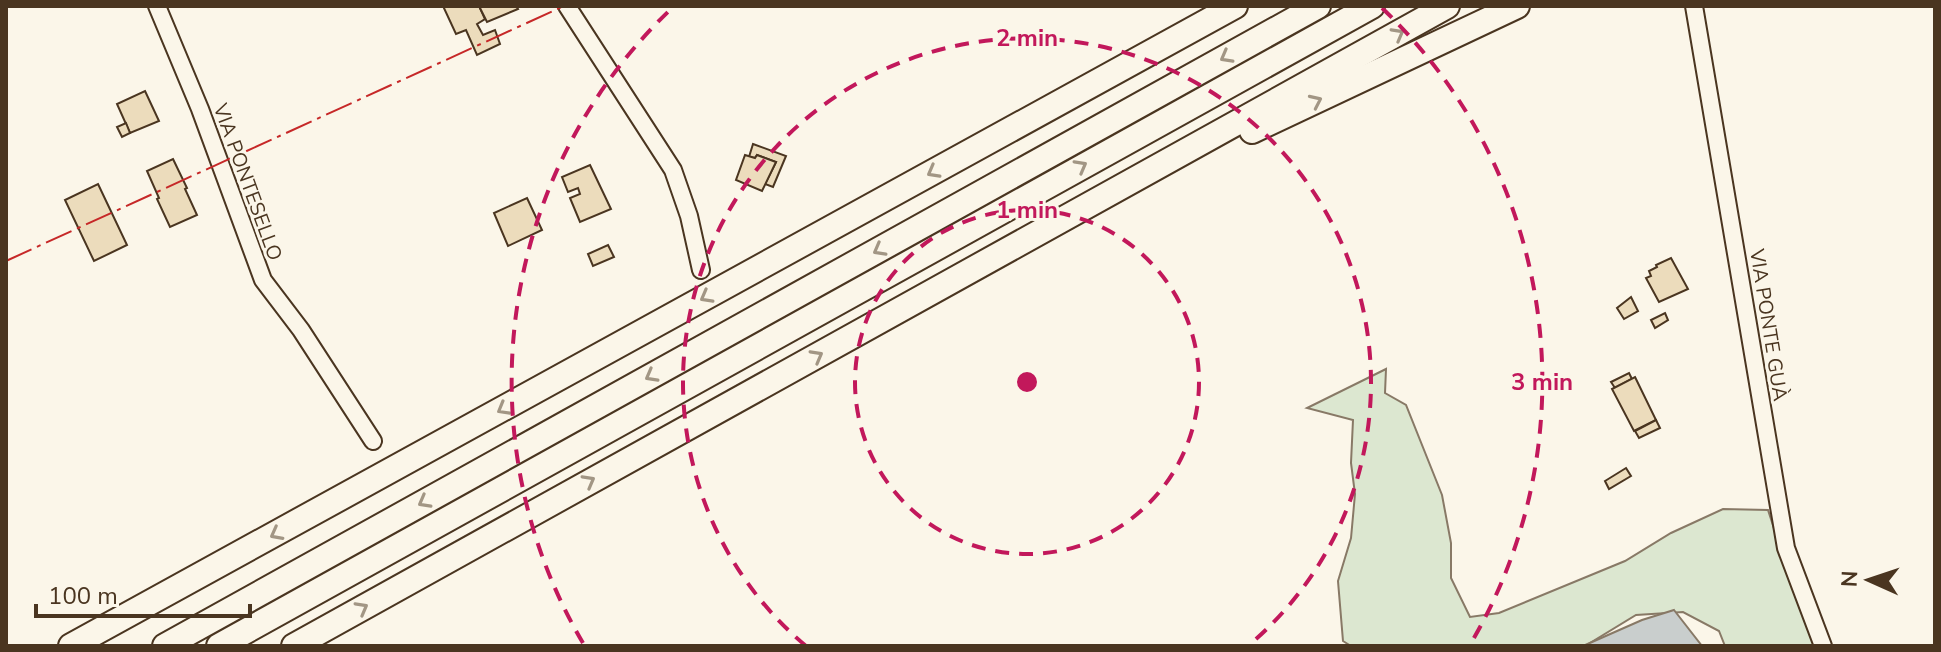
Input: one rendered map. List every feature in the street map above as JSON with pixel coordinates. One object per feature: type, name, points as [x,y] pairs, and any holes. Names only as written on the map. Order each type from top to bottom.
[{"type":"highway","points":[[1045,109],[1134,48],[1211,6]]},
{"type":"highway","points":[[71,646],[1235,6]]},
{"type":"highway","points":[[165,646],[1318,6]]},
{"type":"highway","points":[[219,646],[1372,6]]},
{"type":"highway","points":[[294,646],[1447,6]]},
{"type":"highway","points":[[1093,203],[1198,157],[1517,6]]},
{"type":"street","name":"VIA PONTESELLO","points":[[157,6],[200,109],[263,280],[301,330],[373,441]]},
{"type":"street","points":[[567,6],[673,170],[689,216],[701,270]]},
{"type":"street","name":"VIA PONTE GUÀ","points":[[1696,7],[1786,548],[1823,646]]},
{"type":"green space","points":[[1386,369],[1385,393],[1406,405],[1442,495],[1451,543],[1451,578],[1470,617],[1499,613],[1625,561],[1671,533],[1723,509],[1768,510],[1786,565],[1819,646],[1725,646],[1719,631],[1683,612],[1636,615],[1585,646],[1351,646],[1343,641],[1338,581],[1351,538],[1355,494],[1351,463],[1353,420],[1307,408]]},
{"type":"shaded area","points":[[1674,610],[1702,646],[1583,646],[1642,620]]},
{"type":"building","points":[[443,6],[479,6],[485,19],[477,24],[483,35],[495,30],[500,44],[477,55],[466,30],[456,34]]},
{"type":"building","points":[[479,6],[516,6],[518,9],[487,22]]},
{"type":"building","points":[[145,91],[159,121],[130,133],[117,104]]},
{"type":"building","points":[[126,123],[130,133],[122,137],[117,127]]},
{"type":"building","points":[[753,144],[786,156],[773,187],[765,184],[776,162],[757,155],[755,158],[749,157]]},
{"type":"building","points":[[745,155],[755,158],[757,155],[776,162],[762,191],[736,180]]},
{"type":"building","points":[[173,159],[197,215],[170,227],[147,171]]},
{"type":"building","points":[[590,165],[611,209],[580,222],[570,198],[580,194],[578,188],[568,192],[562,177]]},
{"type":"building","points":[[98,184],[127,245],[94,261],[65,200]]},
{"type":"building","points":[[527,198],[542,230],[508,246],[494,213]]},
{"type":"building","points":[[608,245],[614,257],[593,266],[588,254]]},
{"type":"building","points":[[1671,258],[1688,289],[1659,302],[1646,278],[1651,276],[1649,271],[1656,265]]},
{"type":"building","points":[[1631,297],[1638,311],[1624,319],[1617,308]]},
{"type":"building","points":[[1665,313],[1668,320],[1655,328],[1651,320]]},
{"type":"building","points":[[1629,373],[1632,379],[1615,388],[1611,382]]},
{"type":"building","points":[[1635,377],[1656,420],[1634,431],[1612,389]]},
{"type":"building","points":[[1656,420],[1660,428],[1639,438],[1635,431]]},
{"type":"building","points":[[1626,468],[1631,476],[1609,489],[1605,481]]},
{"type":"power","points":[[6,261],[564,6]]}]
